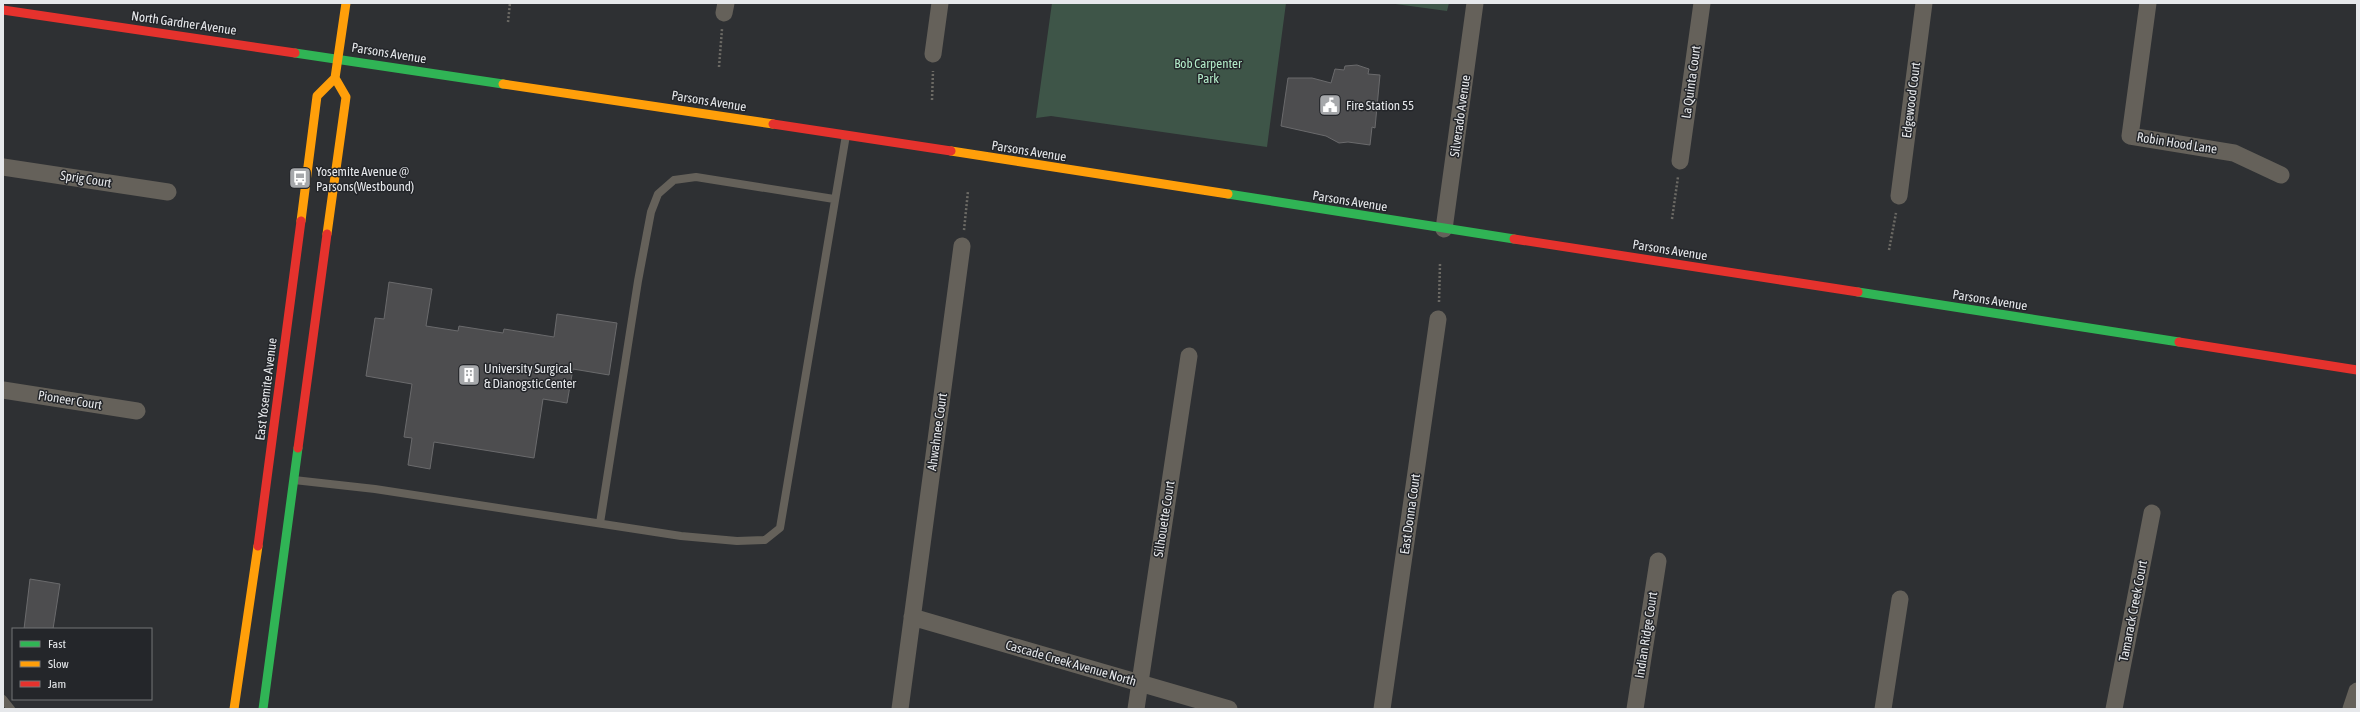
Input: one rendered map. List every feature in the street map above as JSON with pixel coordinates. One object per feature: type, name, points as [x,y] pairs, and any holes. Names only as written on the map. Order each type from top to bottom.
[{"type":"street","points":[[263,709],[346,97],[335,78],[346,3]]},
{"type":"street","points":[[933,54],[940,3]]},
{"type":"street","name":"Silverado Avenue","points":[[1444,229],[1475,3]]},
{"type":"street","name":"La Quinta Court","points":[[1680,161],[1702,3]]},
{"type":"street","name":"Edgewood Court","points":[[1899,196],[1924,3]]},
{"type":"street","name":"Robin Hood Lane","points":[[2148,3],[2130,136],[2234,153],[2281,174]]},
{"type":"street","name":"North Gardner Avenue","points":[[3,10],[338,59]]},
{"type":"street","name":"Parsons Avenue","points":[[338,59],[846,135],[2357,370]]},
{"type":"street","name":"East Yosemite Avenue","points":[[234,709],[268,478],[317,96],[335,78]]},
{"type":"street","name":"Sprig Court","points":[[3,167],[168,192]]},
{"type":"street","name":"Ahwahnee Court","points":[[900,709],[962,246]]},
{"type":"street","name":"East Donna Court","points":[[1382,709],[1438,319]]},
{"type":"street","name":"Silhouette Court","points":[[1136,709],[1189,356]]},
{"type":"street","name":"Pioneer Court","points":[[3,390],[137,411]]},
{"type":"street","name":"Tamarack Creek Court","points":[[2114,709],[2152,513]]},
{"type":"street","name":"Indian Ridge Court","points":[[1634,709],[1658,561]]},
{"type":"street","points":[[1883,709],[1900,599]]},
{"type":"street","name":"Cascade Creek Avenue North","points":[[912,617],[1229,709]]},
{"type":"street","points":[[2351,709],[2357,691]]},
{"type":"lane","points":[[294,480],[375,490],[681,536],[737,542],[765,540],[780,528],[834,199],[846,135]]},
{"type":"lane","points":[[600,523],[638,281],[651,212],[658,194],[674,180],[696,178],[834,199]]},
{"type":"lane","points":[[3,699],[11,709]]},
{"type":"path","points":[[508,22],[510,3]]},
{"type":"path","points":[[719,67],[725,8]]},
{"type":"path","points":[[932,100],[933,54]]},
{"type":"path","points":[[1672,218],[1680,161]]},
{"type":"path","points":[[962,246],[968,191]]},
{"type":"path","points":[[1889,250],[1899,196]]},
{"type":"path","points":[[1438,319],[1440,264]]},
{"type":"green space","name":"Bob Carpenter Park","points":[[1052,3],[1286,3],[1267,147],[1051,116],[1036,118]]},
{"type":"green space","points":[[1388,3],[1449,3],[1447,11]]},
{"type":"building","name":"Fire Station 55","points":[[1357,65],[1369,69],[1368,74],[1380,75],[1375,128],[1372,127],[1370,145],[1348,142],[1339,143],[1326,136],[1281,126],[1288,78],[1312,78],[1331,83],[1335,69],[1344,70],[1345,66]]},
{"type":"building","name":"University Surgical & Dianogstic Center","points":[[389,282],[432,289],[426,326],[458,331],[459,326],[503,333],[504,329],[554,337],[557,314],[617,323],[609,375],[573,369],[567,403],[543,399],[534,458],[434,442],[430,469],[408,465],[412,438],[404,437],[412,384],[366,376],[375,318],[384,319]]},
{"type":"building","points":[[30,579],[60,584],[53,628],[24,628]]},
{"type":"traffic: fast","points":[[295,53],[503,84]]},
{"type":"traffic: fast","points":[[1228,194],[1514,239]]},
{"type":"traffic: fast","points":[[1858,292],[2179,342]]},
{"type":"traffic: fast","points":[[263,709],[298,448]]},
{"type":"traffic: slow","points":[[301,221],[317,96],[335,78],[346,3]]},
{"type":"traffic: slow","points":[[327,234],[346,97],[335,78]]},
{"type":"traffic: slow","points":[[503,84],[773,124]]},
{"type":"traffic: slow","points":[[951,151],[1228,194]]},
{"type":"traffic: slow","points":[[234,709],[258,546]]},
{"type":"traffic: jam","points":[[3,10],[295,53]]},
{"type":"traffic: jam","points":[[773,124],[951,151]]},
{"type":"traffic: jam","points":[[258,546],[301,221]]},
{"type":"traffic: jam","points":[[298,448],[327,234]]},
{"type":"traffic: jam","points":[[1514,239],[1858,292]]},
{"type":"traffic: jam","points":[[2179,342],[2357,370]]},
{"type":"place","name":"Fire Station 55","points":[[1330,105]]},
{"type":"place","name":"Yosemite Avenue @ Parsons(Westbound)","points":[[300,178]]},
{"type":"place","name":"University Surgical & Dianogstic Center","points":[[469,375]]}]
